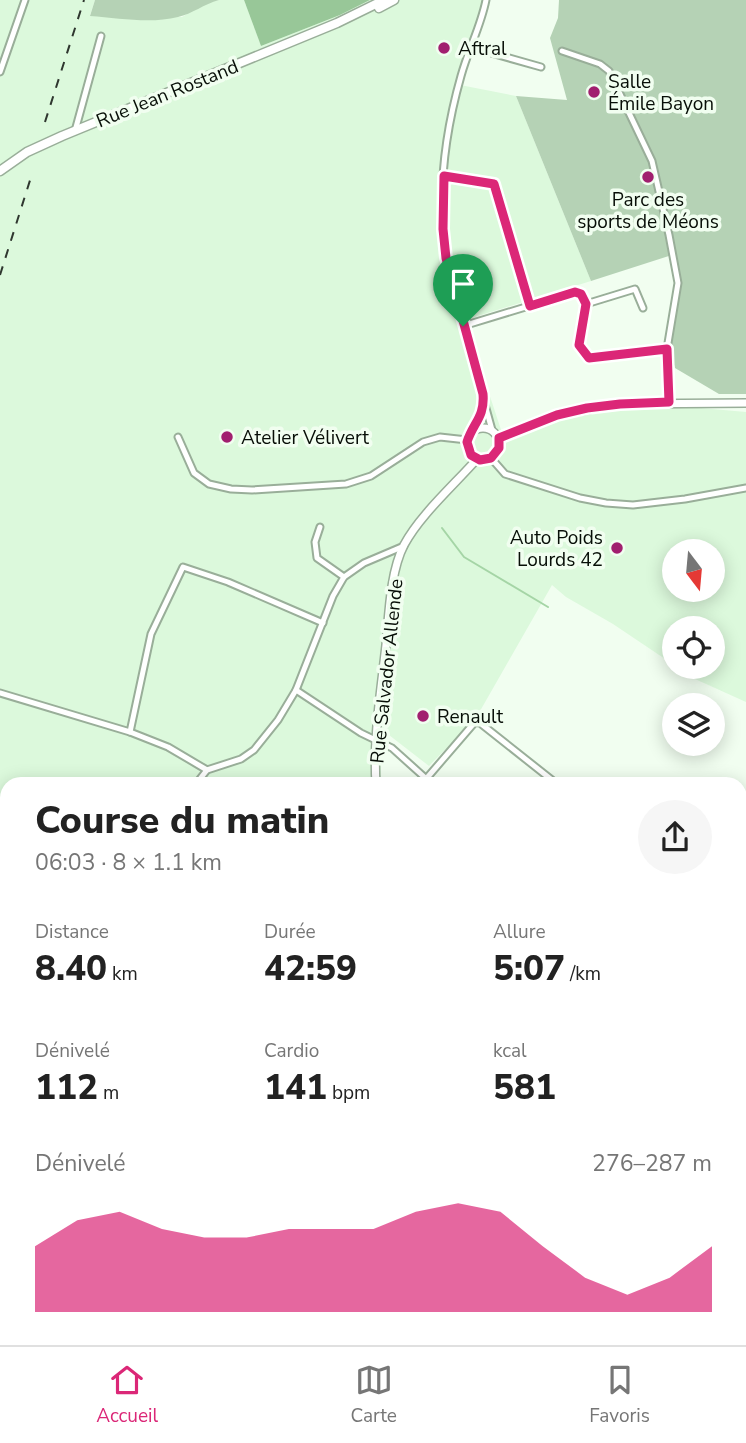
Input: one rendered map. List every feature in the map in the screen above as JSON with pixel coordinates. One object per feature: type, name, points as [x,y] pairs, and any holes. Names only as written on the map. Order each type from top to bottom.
[{"type":"main road","name":"Rue Jean Rostand","points":[[0,171],[27,152],[337,23],[384,0]]},
{"type":"main road","name":"Rue Jean Rostand","points":[[337,23],[358,17],[394,0]]},
{"type":"street","points":[[0,72],[25,0]]},
{"type":"street","points":[[484,406],[467,440],[469,453],[477,459],[491,458],[499,448],[499,438],[492,430],[484,406],[446,258],[443,229],[444,176],[445,142],[456,93],[486,0]]},
{"type":"street","points":[[75,131],[101,36]]},
{"type":"street","points":[[470,47],[541,67]]},
{"type":"street","points":[[562,51],[600,64],[609,71],[652,161],[670,234],[678,283],[667,349],[669,402]]},
{"type":"street","points":[[444,176],[494,184],[530,306]]},
{"type":"street","points":[[586,304],[635,289],[643,308]]},
{"type":"street","points":[[463,326],[575,292],[581,294],[586,304],[579,345],[589,358],[667,349]]},
{"type":"street","points":[[499,438],[527,425],[577,410],[620,404],[746,403]]},
{"type":"street","points":[[473,431],[481,427],[492,430]]},
{"type":"street","points":[[178,437],[194,472],[209,484],[252,490],[346,484],[371,476],[424,442],[440,437],[467,440]]},
{"type":"street","points":[[491,458],[505,474],[580,498],[606,503],[633,505],[746,488]]},
{"type":"street","name":"Rue Salvador Allende","points":[[376,777],[374,754],[396,569],[404,546],[415,529],[477,459]]},
{"type":"street","points":[[320,527],[316,541],[317,558],[344,577]]},
{"type":"street","points":[[202,777],[207,770],[242,759],[254,750],[278,720],[296,690],[332,596],[344,577],[364,563],[404,546]]},
{"type":"street","points":[[130,732],[151,634],[183,567],[228,582],[323,623]]},
{"type":"street","points":[[296,690],[361,733],[392,748],[424,777]]},
{"type":"street","points":[[0,693],[130,732],[168,747],[207,770]]},
{"type":"street","points":[[428,777],[475,722],[480,723],[549,777]]},
{"type":"shaded area","points":[[0,0],[95,0],[90,15],[182,17],[205,3],[244,0],[261,46],[340,15],[370,0],[484,0],[455,84],[516,96],[591,281],[465,320],[504,439],[567,416],[609,406],[667,405],[746,412],[746,702],[695,679],[725,679],[725,616],[662,616],[662,657],[566,597],[552,585],[476,718],[429,766],[380,728],[381,777],[0,777]]},
{"type":"shaded area","points":[[95,0],[219,0],[178,17],[145,20],[90,16]]},
{"type":"shaded area","name":"Parc des sports de Méons","points":[[559,0],[746,0],[746,394],[719,394],[675,368],[670,351],[680,291],[675,254],[591,281],[516,96],[567,100],[550,38],[558,18]]},
{"type":"green space","points":[[244,0],[370,0],[340,15],[261,46]]},
{"type":"waterway","points":[[442,528],[464,557],[548,607]]},
{"type":"railway","points":[[45,122],[84,0]]},
{"type":"railway","points":[[0,275],[32,174]]},
{"type":"place","name":"Aftral","points":[[444,48]]},
{"type":"place","name":"Salle Émile Bayon","points":[[594,92]]},
{"type":"place","name":"Parc des sports de Méons","points":[[648,177]]},
{"type":"place","name":"Atelier Vélivert","points":[[227,437]]},
{"type":"place","name":"Auto Poids Lourds 42","points":[[617,548]]},
{"type":"place","name":"Renault","points":[[423,716]]},
{"type":"route","points":[[444,176],[494,184],[530,306],[575,292],[581,294],[586,304],[579,345],[589,358],[667,349],[669,402],[620,404],[557,415],[499,438],[498,452],[494,456],[488,460],[477,459],[469,453],[467,442],[481,416],[483,394],[463,326],[446,258],[443,229],[444,176]]}]
